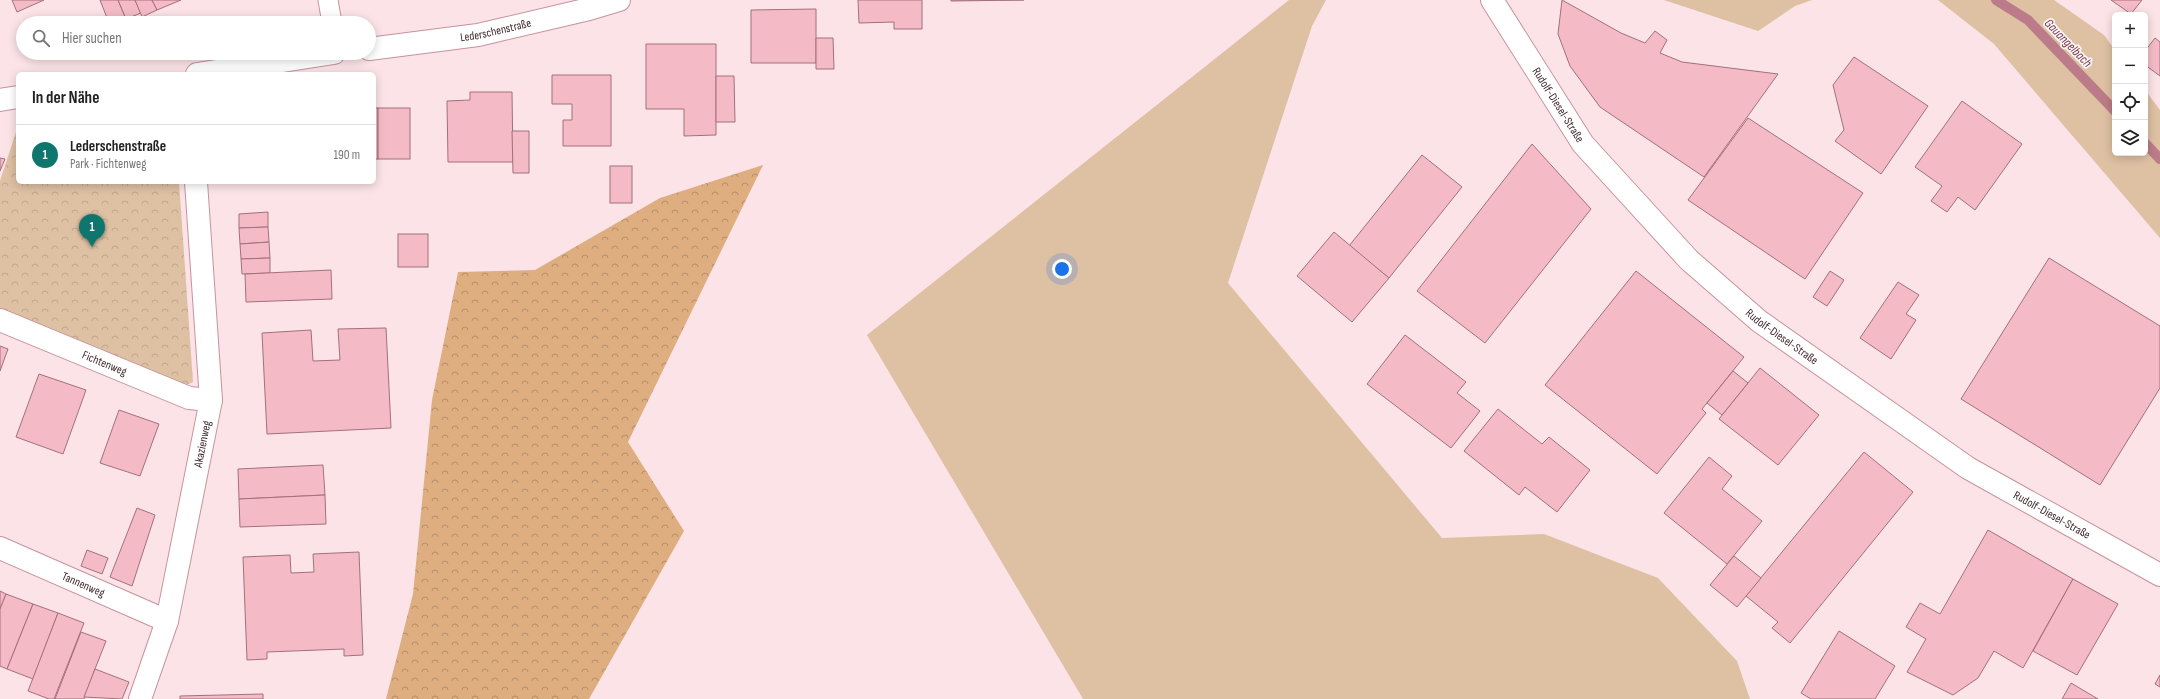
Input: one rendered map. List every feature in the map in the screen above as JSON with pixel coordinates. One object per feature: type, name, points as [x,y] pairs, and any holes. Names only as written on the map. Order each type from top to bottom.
[{"type":"street","name":"Lederschenstraße","points":[[376,48],[478,35],[620,0]]},
{"type":"street","name":"Rudolf-Diesel-Straße","points":[[1492,0],[1583,144],[1689,260],[1753,316],[1968,468],[2160,575]]},
{"type":"street","points":[[210,72],[288,60]]},
{"type":"street","points":[[0,100],[16,98]]},
{"type":"street","name":"Akazienweg","points":[[140,699],[167,621],[211,400],[196,184]]},
{"type":"street","name":"Fichtenweg","points":[[0,320],[190,398],[211,400]]},
{"type":"street","name":"Tannenweg","points":[[0,548],[167,621]]},
{"type":"lane","points":[[328,0],[331,16]]},
{"type":"green space","points":[[1289,0],[1326,0],[1312,26],[1228,283],[1442,538],[1544,534],[1658,578],[1737,661],[1750,699],[1083,699],[867,335]]},
{"type":"green space","points":[[1664,0],[1812,0],[1795,6],[1758,31]]},
{"type":"green space","points":[[1938,0],[2054,0],[2104,35],[2112,46],[2112,156],[2148,156],[2148,94],[2160,110],[2160,238],[1994,44]]},
{"type":"green space","points":[[16,132],[16,184],[179,184],[193,382],[180,388],[0,312],[0,181]]},
{"type":"green space","points":[[763,165],[628,442],[684,531],[589,699],[386,699],[413,594],[432,400],[458,272],[535,270],[660,198]]},
{"type":"building","points":[[12,0],[44,0],[17,12]]},
{"type":"building","points":[[100,0],[118,0],[125,16],[106,16]]},
{"type":"building","points":[[118,0],[135,0],[141,13],[134,16],[125,16]]},
{"type":"building","points":[[135,0],[152,0],[157,10],[142,16]]},
{"type":"building","points":[[152,0],[181,0],[157,10]]},
{"type":"building","points":[[858,0],[922,0],[922,29],[894,29],[894,22],[859,23]]},
{"type":"building","points":[[951,0],[1024,0],[951,1]]},
{"type":"building","points":[[1562,0],[1621,33],[1645,43],[1655,31],[1667,40],[1660,53],[1682,62],[1778,74],[1704,177],[1600,107],[1570,66],[1558,34]]},
{"type":"building","points":[[2111,0],[2142,0],[2133,12],[2128,12]]},
{"type":"building","points":[[816,9],[816,63],[751,63],[751,10]]},
{"type":"building","points":[[816,38],[833,38],[834,69],[816,69]]},
{"type":"building","points":[[2155,38],[2160,42],[2160,76],[2148,67],[2148,47]]},
{"type":"building","points":[[646,44],[716,44],[716,135],[684,136],[684,109],[646,109]]},
{"type":"building","points":[[1854,57],[1928,106],[1881,174],[1835,141],[1844,130],[1833,85]]},
{"type":"building","points":[[552,75],[611,75],[611,146],[563,146],[563,120],[572,120],[572,104],[552,104]]},
{"type":"building","points":[[716,76],[734,76],[735,122],[716,122]]},
{"type":"building","points":[[470,92],[512,92],[513,162],[448,162],[447,101],[470,100]]},
{"type":"building","points":[[1962,101],[2022,144],[1975,210],[1958,197],[1947,212],[1931,201],[1942,186],[1915,167]]},
{"type":"building","points":[[376,108],[378,108],[378,159],[376,159]]},
{"type":"building","points":[[378,108],[410,108],[410,159],[378,159]]},
{"type":"building","points":[[1748,118],[1863,193],[1805,279],[1688,200]]},
{"type":"building","points":[[512,131],[529,131],[529,173],[513,173]]},
{"type":"building","points":[[1532,144],[1591,209],[1485,343],[1417,291]]},
{"type":"building","points":[[1422,155],[1462,187],[1389,278],[1349,246]]},
{"type":"building","points":[[0,158],[5,159],[0,171]]},
{"type":"building","points":[[610,166],[632,166],[632,203],[610,203]]},
{"type":"building","points":[[268,212],[268,227],[239,228],[239,214]]},
{"type":"building","points":[[268,227],[269,242],[240,244],[239,228]]},
{"type":"building","points":[[1334,232],[1389,278],[1352,322],[1297,276]]},
{"type":"building","points":[[398,234],[428,234],[428,267],[398,267]]},
{"type":"building","points":[[269,242],[270,258],[241,259],[240,244]]},
{"type":"building","points":[[270,258],[270,273],[242,274],[241,259]]},
{"type":"building","points":[[2049,258],[2160,326],[2160,388],[2100,485],[1961,399]]},
{"type":"building","points":[[331,270],[332,299],[246,302],[245,274]]},
{"type":"building","points":[[1636,271],[1744,357],[1702,409],[1706,413],[1657,474],[1545,385]]},
{"type":"building","points":[[1830,271],[1844,280],[1827,306],[1813,297]]},
{"type":"building","points":[[1898,282],[1919,295],[1906,314],[1916,320],[1891,359],[1860,338]]},
{"type":"building","points":[[386,328],[391,428],[267,434],[262,333],[311,330],[313,361],[340,360],[338,329]]},
{"type":"building","points":[[1405,335],[1466,382],[1457,393],[1480,411],[1451,448],[1367,384]]},
{"type":"building","points":[[0,346],[8,349],[0,371]]},
{"type":"building","points":[[1760,368],[1819,415],[1778,465],[1719,419]]},
{"type":"building","points":[[1733,371],[1748,383],[1722,415],[1707,403]]},
{"type":"building","points":[[39,374],[86,390],[63,454],[16,437]]},
{"type":"building","points":[[1498,409],[1542,444],[1549,437],[1590,470],[1557,512],[1525,487],[1519,495],[1464,451]]},
{"type":"building","points":[[119,410],[159,424],[140,476],[100,463]]},
{"type":"building","points":[[1864,452],[1913,492],[1790,643],[1772,628],[1778,622],[1746,596]]},
{"type":"building","points":[[1709,457],[1732,476],[1722,489],[1762,521],[1727,564],[1664,513]]},
{"type":"building","points":[[323,465],[325,495],[239,499],[238,469]]},
{"type":"building","points":[[325,495],[326,524],[240,527],[239,499]]},
{"type":"building","points":[[137,508],[155,515],[132,586],[110,577]]},
{"type":"building","points":[[1988,530],[2073,579],[2023,668],[1994,651],[1978,678],[1953,695],[1907,672],[1926,639],[1906,627],[1920,603],[1940,614]]},
{"type":"building","points":[[87,550],[108,558],[102,574],[81,566]]},
{"type":"building","points":[[359,552],[363,655],[344,656],[344,649],[267,652],[267,659],[247,660],[243,557],[290,555],[291,573],[314,572],[313,554]]},
{"type":"building","points":[[1734,556],[1761,578],[1737,607],[1710,585]]},
{"type":"building","points":[[2073,579],[2118,604],[2077,675],[2033,651]]},
{"type":"building","points":[[0,591],[6,594],[0,609]]},
{"type":"building","points":[[6,594],[33,604],[7,669],[0,666],[0,609]]},
{"type":"building","points":[[33,604],[58,613],[33,679],[7,669]]},
{"type":"building","points":[[58,613],[84,623],[54,699],[49,699],[28,691]]},
{"type":"building","points":[[1839,631],[1895,666],[1875,699],[1811,699],[1801,693]]},
{"type":"building","points":[[81,632],[106,641],[84,699],[55,699]]},
{"type":"building","points":[[95,669],[129,682],[122,699],[84,697]]},
{"type":"building","points":[[2160,675],[2160,687],[2155,684]]},
{"type":"building","points":[[2071,683],[2098,699],[2062,699]]},
{"type":"building","points":[[263,694],[263,699],[180,699],[180,696]]},
{"type":"waterway","name":"Gauangelbach","points":[[1996,0],[2028,20],[2112,108]]},
{"type":"waterway","name":"Gauangelbach","points":[[2148,146],[2160,159]]},
{"type":"place","name":"Lederschenstraße","points":[[92,247]]}]
